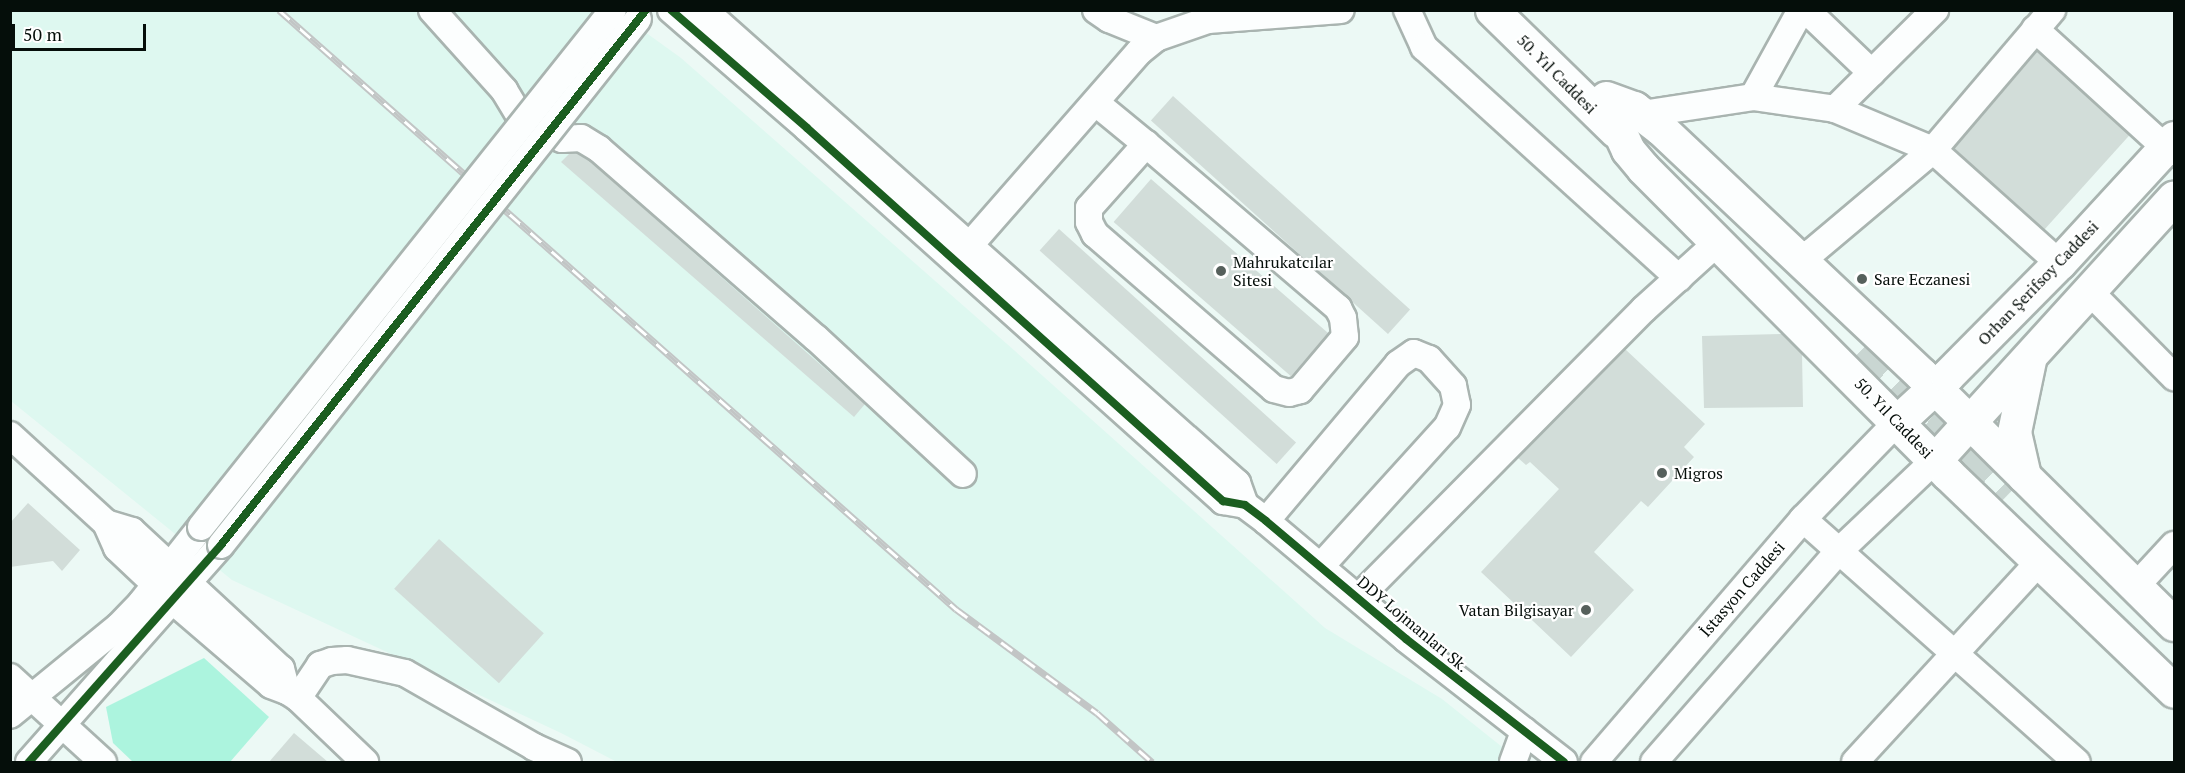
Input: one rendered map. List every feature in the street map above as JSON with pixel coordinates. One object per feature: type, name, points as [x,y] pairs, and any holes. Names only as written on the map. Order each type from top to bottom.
[{"type":"main road","name":"50. Yıl Caddesi","points":[[1492,10],[1632,126],[1799,299],[1861,351],[1514,10]]},
{"type":"main road","name":"50. Yıl Caddesi","points":[[1606,98],[1635,108],[1628,150],[1643,168],[1935,460],[2175,692]]},
{"type":"main road","name":"50. Yıl Caddesi","points":[[1632,126],[1660,128],[1797,260],[1934,387],[1969,423],[2012,488],[2175,667]]},
{"type":"main road","name":"Orhan Şerifsoy Caddesi","points":[[1897,422],[2059,263],[2172,146]]},
{"type":"main road","points":[[1935,460],[2175,196]]},
{"type":"main road","points":[[2012,488],[2014,432],[2031,356]]},
{"type":"main road","name":"50. Yıl Caddesi","points":[[2012,488],[2136,586],[2175,624]]},
{"type":"main road","name":"50. Yıl Caddesi","points":[[2012,488],[2175,649]]},
{"type":"street","points":[[432,10],[504,90],[518,113],[540,130],[561,139],[581,138],[598,149],[816,338],[963,474]]},
{"type":"street","points":[[29,762],[172,584],[201,527],[613,10]]},
{"type":"street","points":[[671,10],[807,128],[1223,501],[1245,505],[1238,483],[705,10]]},
{"type":"street","points":[[1096,10],[1108,19],[1156,38]]},
{"type":"street","points":[[969,246],[1139,52],[1156,38],[1208,20],[1341,10]]},
{"type":"street","points":[[1407,10],[1424,47],[1679,278]]},
{"type":"street","points":[[1753,97],[1801,10]]},
{"type":"street","points":[[1806,10],[1872,73]]},
{"type":"street","points":[[1835,109],[1935,10]]},
{"type":"street","points":[[1797,260],[1812,252],[1933,150],[2052,10]]},
{"type":"street","points":[[10,715],[221,545],[642,15]]},
{"type":"street","points":[[2035,29],[2172,146]]},
{"type":"street","points":[[1632,126],[1753,97],[1835,109],[1933,150],[2059,263]]},
{"type":"street","points":[[1096,103],[1146,144],[1338,308],[1343,318],[1345,337],[1300,390],[1289,393],[1274,389],[1095,234],[1089,222],[1089,208],[1146,144]]},
{"type":"street","points":[[1359,597],[1644,309],[1718,242]]},
{"type":"street","points":[[2090,292],[2175,377]]},
{"type":"street","points":[[1266,521],[1398,364],[1414,353],[1429,359],[1454,386],[1457,405],[1447,427],[1321,566]]},
{"type":"street","name":"İstasyon Caddesi","points":[[1594,762],[1803,519],[1897,422]]},
{"type":"street","points":[[10,435],[106,523],[132,531],[172,584],[272,685],[293,694],[365,762]]},
{"type":"street","points":[[1654,762],[1839,551],[1935,460]]},
{"type":"street","name":"DDY Lojmanları Sk.","points":[[1245,505],[1359,597],[1406,639],[1564,762]]},
{"type":"street","points":[[1803,519],[2077,762]]},
{"type":"street","points":[[2136,586],[2175,545]]},
{"type":"street","points":[[1857,762],[1954,652],[2039,562]]},
{"type":"street","points":[[293,694],[320,665],[347,660],[405,673],[528,755],[568,762]]},
{"type":"street","points":[[10,677],[30,698],[103,762]]},
{"type":"street","points":[[1513,762],[1524,731]]},
{"type":"street","points":[[10,752],[23,762]]},
{"type":"shaded area","points":[[11,11],[616,11],[681,58],[1015,351],[1325,628],[1442,699],[1521,762],[617,762],[561,733],[232,580],[11,401]]},
{"type":"green space","points":[[204,658],[269,717],[230,762],[133,762],[113,743],[106,707]]},
{"type":"building","points":[[2037,51],[2130,135],[2044,230],[1951,146]]},
{"type":"building","points":[[1173,96],[1410,309],[1388,334],[1151,121]]},
{"type":"building","points":[[577,153],[590,161],[865,404],[854,417],[561,162],[569,154]]},
{"type":"building","points":[[1151,179],[1328,333],[1291,376],[1114,222]]},
{"type":"building","points":[[1059,229],[1296,442],[1277,464],[1040,251]]},
{"type":"building","points":[[1782,334],[1802,354],[1803,407],[1704,408],[1702,336]]},
{"type":"building","points":[[1625,349],[1705,424],[1684,447],[1694,457],[1648,507],[1641,501],[1594,552],[1634,590],[1571,657],[1481,572],[1559,489],[1530,462],[1526,465],[1518,458]]},
{"type":"building","points":[[28,503],[80,550],[62,571],[53,561],[10,567],[10,523]]},
{"type":"building","points":[[439,539],[544,633],[499,683],[394,589]]},
{"type":"building","points":[[294,733],[328,762],[269,762]]},
{"type":"tunnel","points":[[1855,356],[2003,499]]},
{"type":"railway","points":[[279,10],[956,609],[1097,713],[1152,762]]},
{"type":"cycle path","points":[[29,762],[221,545],[646,10]]},
{"type":"cycle path","points":[[671,10],[807,128],[1223,501],[1245,505],[1266,521],[1406,639],[1564,762]]},
{"type":"place","name":"Mahrukatcılar Sitesi","points":[[1221,271]]},
{"type":"place","name":"Sare Eczanesi","points":[[1862,279]]},
{"type":"place","name":"Migros","points":[[1662,473]]},
{"type":"place","name":"Vatan Bilgisayar","points":[[1586,610]]}]
